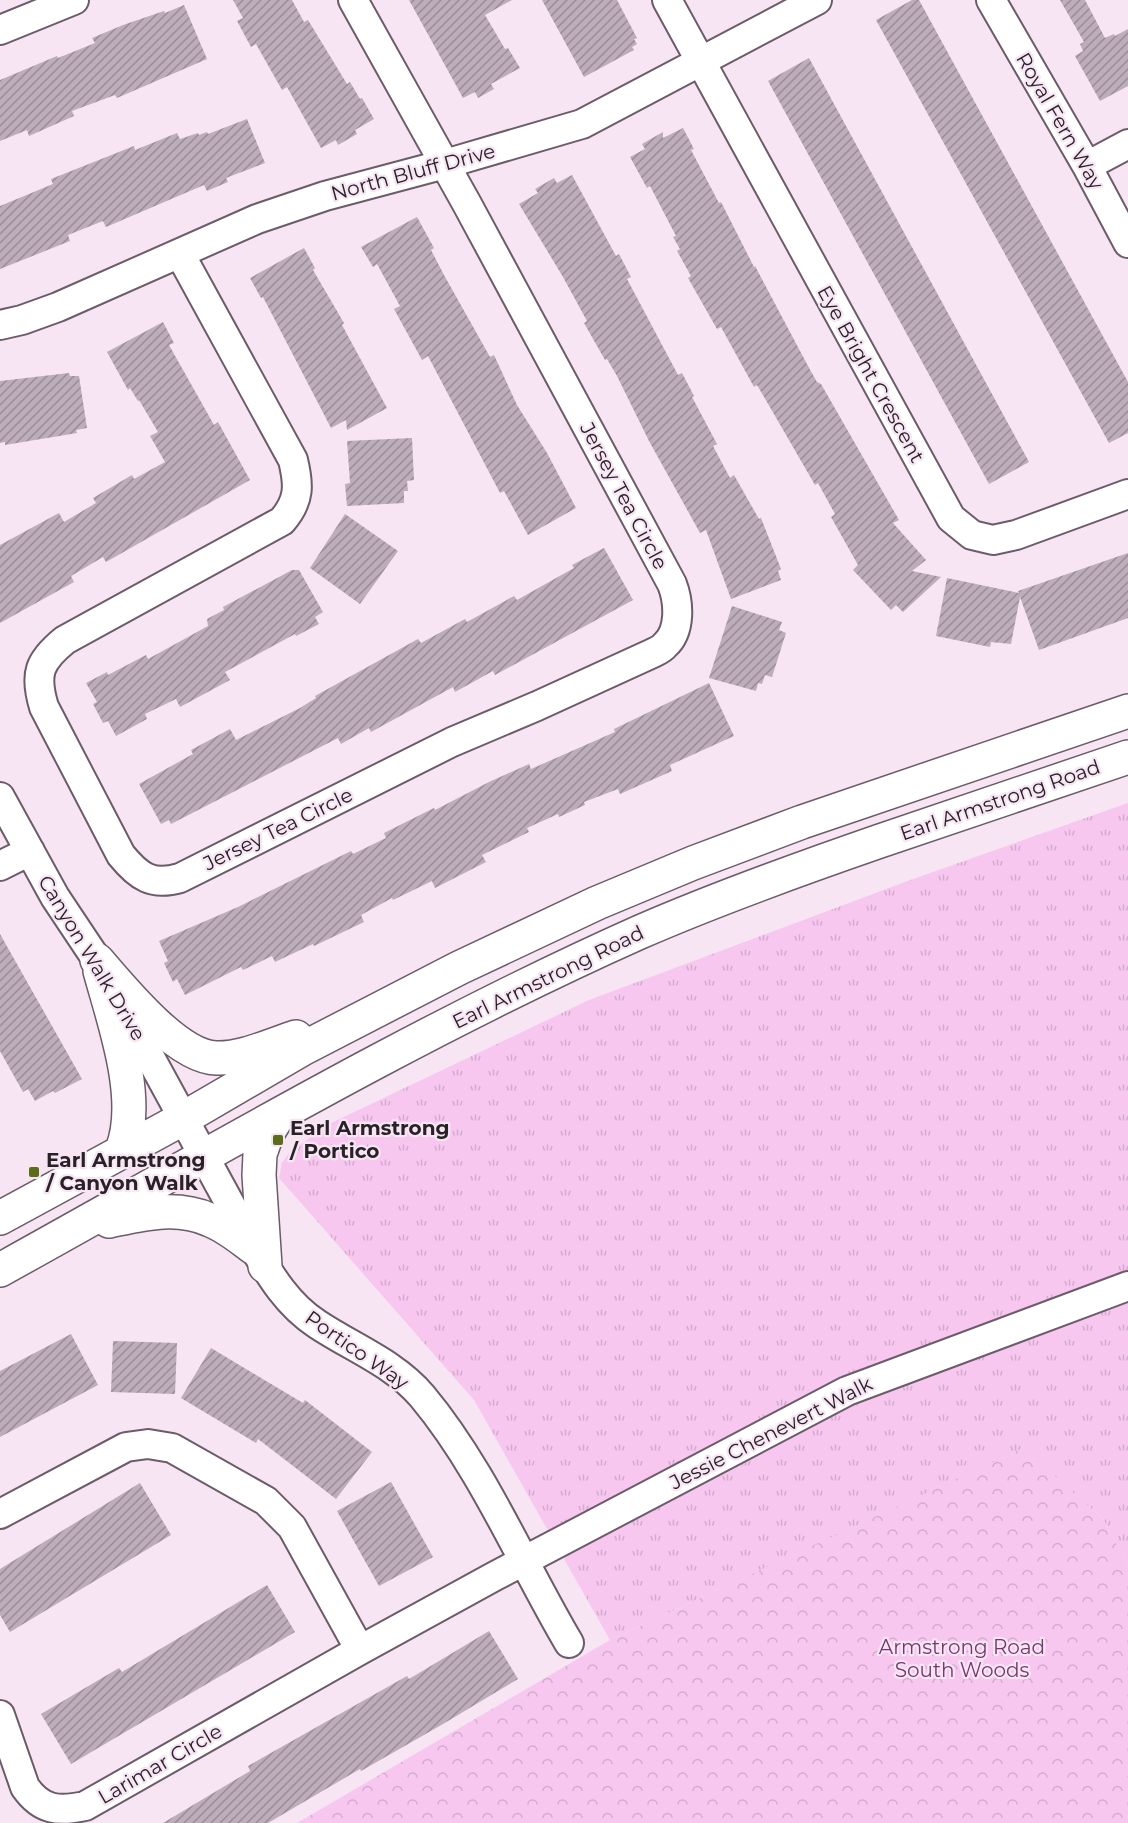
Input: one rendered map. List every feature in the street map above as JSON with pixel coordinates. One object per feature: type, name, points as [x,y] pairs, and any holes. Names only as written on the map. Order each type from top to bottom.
[{"type":"main road","points":[[0,1218],[184,1118],[304,1048],[530,934],[693,863],[802,822],[1128,711]]},
{"type":"main road","name":"Earl Armstrong Road","points":[[0,1270],[278,1116],[480,1008],[643,931],[731,895],[824,861],[1128,757]]},
{"type":"main road","points":[[97,960],[134,1004],[186,1049],[201,1056],[217,1059],[244,1054],[383,1008]]},
{"type":"main road","points":[[97,960],[117,1033],[128,1088],[130,1115],[122,1150]]},
{"type":"main road","points":[[259,1257],[259,1166],[263,1144],[278,1116]]},
{"type":"main road","points":[[75,1229],[151,1212],[177,1212],[212,1220],[259,1257]]},
{"type":"street","points":[[0,30],[74,0]]},
{"type":"street","name":"Jersey Tea Circle","points":[[180,255],[293,460],[297,486],[296,498],[291,510],[282,521],[65,640],[49,653],[41,667],[38,687],[44,707],[121,855],[135,872],[156,881],[180,878],[452,742],[653,653],[665,646],[671,638],[678,605],[672,584],[445,164],[353,0]]},
{"type":"street","name":"Eye Bright Crescent","points":[[667,0],[951,518],[972,535],[993,540],[1016,535],[1128,494]]},
{"type":"street","name":"North Bluff Drive","points":[[0,325],[58,307],[257,219],[325,195],[445,164],[582,124],[817,0]]},
{"type":"street","name":"Royal Fern Way","points":[[991,0],[1087,166],[1128,243]]},
{"type":"street","points":[[1087,166],[1128,144]]},
{"type":"street","name":"Canyon Walk Drive","points":[[0,797],[55,897],[97,960],[184,1118]]},
{"type":"street","points":[[0,866],[30,851]]},
{"type":"street","name":"Portico Way","points":[[184,1118],[275,1283],[305,1315],[379,1359],[421,1395],[456,1443],[501,1518],[569,1643]]},
{"type":"street","name":"Jessie Chenevert Walk","points":[[523,1561],[847,1391],[1128,1286]]},
{"type":"street","points":[[0,1514],[126,1447],[148,1444],[172,1448],[266,1501],[292,1527],[360,1650]]},
{"type":"street","name":"Larimar Circle","points":[[0,1715],[25,1787],[30,1795],[39,1804],[62,1809],[85,1806],[360,1650],[523,1561]]},
{"type":"green space","points":[[1128,803],[1128,1565],[1103,1519],[1023,1449],[610,1640],[474,1400],[279,1178],[282,1163],[289,1153],[327,1125],[589,1000],[913,879]]},
{"type":"green space","name":"Armstrong Road South Woods","points":[[1023,1448],[1103,1519],[1128,1565],[1128,1823],[297,1823],[610,1640]]},
{"type":"building","points":[[233,0],[292,0],[304,22],[308,20],[347,84],[350,82],[374,119],[355,130],[357,134],[338,145],[336,140],[321,148],[287,87],[282,90],[256,44],[251,47],[237,21],[243,18]]},
{"type":"building","points":[[409,0],[512,0],[485,15],[505,49],[508,48],[520,68],[491,84],[494,89],[478,98],[475,92],[463,98]]},
{"type":"building","points":[[542,0],[617,0],[637,38],[634,39],[637,44],[632,47],[634,50],[584,77]]},
{"type":"building","points":[[912,0],[919,0],[1128,382],[1128,433],[1109,443],[876,20]]},
{"type":"building","points":[[1060,0],[1085,0],[1105,38],[1128,29],[1128,86],[1100,101],[1075,56],[1083,51],[1080,44],[1084,42]]},
{"type":"building","points":[[184,5],[207,59],[117,98],[115,95],[72,111],[74,116],[29,136],[27,130],[0,141],[0,80],[95,43],[92,38],[123,25]]},
{"type":"building","points":[[809,58],[1029,462],[989,484],[768,81]]},
{"type":"building","points":[[247,119],[265,163],[226,178],[228,182],[207,191],[204,185],[106,227],[103,221],[68,235],[70,241],[0,269],[0,206],[53,184],[51,179],[134,146],[135,150],[177,133],[180,139],[198,133],[199,135],[207,132],[208,134]]},
{"type":"building","points":[[683,128],[694,149],[691,150],[808,366],[817,382],[821,384],[899,520],[893,523],[926,560],[912,571],[941,577],[903,612],[896,605],[891,610],[853,570],[858,565],[831,517],[835,514],[818,483],[815,485],[757,385],[754,387],[721,327],[717,329],[688,278],[691,276],[677,251],[680,249],[673,237],[676,236],[650,186],[647,188],[630,157],[645,149],[642,144],[663,132],[663,138]]},
{"type":"building","points":[[572,175],[616,256],[619,254],[631,277],[627,279],[678,375],[682,373],[694,396],[692,397],[717,444],[713,446],[730,478],[734,475],[759,519],[761,518],[781,569],[778,571],[781,580],[731,599],[706,530],[700,533],[649,441],[617,376],[584,323],[587,321],[563,277],[519,204],[538,193],[535,189],[554,178],[557,183]]},
{"type":"building","points":[[417,217],[434,248],[431,250],[444,275],[490,357],[494,355],[517,405],[547,453],[576,508],[528,535],[504,491],[500,493],[428,356],[422,360],[394,309],[400,306],[377,264],[373,267],[361,247]]},
{"type":"building","points":[[304,248],[315,268],[313,270],[344,323],[342,325],[387,408],[347,430],[346,420],[331,428],[263,297],[261,298],[250,278]]},
{"type":"building","points":[[163,322],[174,343],[169,345],[214,425],[218,422],[250,480],[106,562],[103,557],[71,576],[74,582],[0,623],[0,545],[59,513],[64,522],[96,503],[93,498],[132,475],[134,479],[165,462],[150,436],[158,432],[139,400],[130,388],[128,390],[107,352]]},
{"type":"building","points":[[69,373],[70,376],[79,376],[87,428],[76,430],[77,433],[5,445],[5,442],[0,443],[0,381]]},
{"type":"building","points":[[412,438],[414,480],[407,481],[408,491],[404,491],[404,503],[347,506],[345,484],[350,483],[347,441]]},
{"type":"building","points":[[345,514],[398,551],[360,604],[310,568]]},
{"type":"building","points":[[604,548],[633,600],[495,675],[493,671],[455,692],[453,687],[371,732],[369,728],[341,744],[338,738],[171,824],[169,820],[161,824],[139,784],[193,754],[191,750],[230,729],[236,740],[300,708],[316,698],[315,696],[418,639],[421,643],[465,619],[467,622],[514,596],[517,600],[574,568],[572,565]]},
{"type":"building","points":[[1128,553],[1128,618],[1039,650],[1020,597],[1011,644],[991,642],[990,647],[936,636],[947,578],[1019,593],[1018,591]]},
{"type":"building","points":[[292,570],[299,570],[323,612],[315,617],[319,624],[296,636],[295,634],[225,672],[230,680],[180,707],[176,699],[145,714],[147,719],[116,736],[108,721],[103,723],[93,704],[97,702],[86,683],[107,672],[108,675],[146,655],[148,659],[208,626],[207,619],[224,610],[223,607]]},
{"type":"building","points":[[732,606],[782,622],[779,630],[786,633],[772,677],[765,675],[762,684],[758,683],[756,691],[709,678]]},
{"type":"building","points":[[709,683],[734,736],[670,765],[672,771],[620,794],[618,789],[584,802],[585,805],[559,817],[558,814],[527,828],[529,832],[482,855],[486,862],[435,888],[432,881],[393,900],[392,898],[361,915],[364,922],[314,946],[313,944],[275,962],[272,956],[243,970],[241,967],[185,995],[177,979],[173,982],[164,963],[168,961],[159,941],[238,907],[351,851],[353,854],[386,838],[384,833],[489,782],[529,764],[531,769],[615,732],[614,729]]},
{"type":"building","points":[[0,934],[82,1079],[35,1101],[28,1089],[23,1092],[0,1051]]},
{"type":"building","points":[[71,1334],[98,1385],[0,1437],[0,1371]]},
{"type":"building","points":[[113,1341],[177,1343],[175,1394],[111,1392]]},
{"type":"building","points":[[211,1348],[303,1403],[305,1400],[372,1452],[336,1499],[258,1439],[256,1443],[181,1398]]},
{"type":"building","points":[[391,1482],[433,1557],[379,1586],[337,1511]]},
{"type":"building","points":[[140,1483],[171,1535],[10,1632],[0,1615],[0,1569]]},
{"type":"building","points":[[267,1585],[295,1632],[71,1764],[41,1714],[119,1668],[122,1672]]},
{"type":"building","points":[[489,1631],[518,1679],[443,1724],[268,1823],[163,1823],[250,1771],[248,1766],[407,1676],[409,1679]]},
{"type":"place","name":"Earl Armstrong / Portico","points":[[278,1140]]},
{"type":"place","name":"Earl Armstrong / Canyon Walk","points":[[34,1172]]}]
